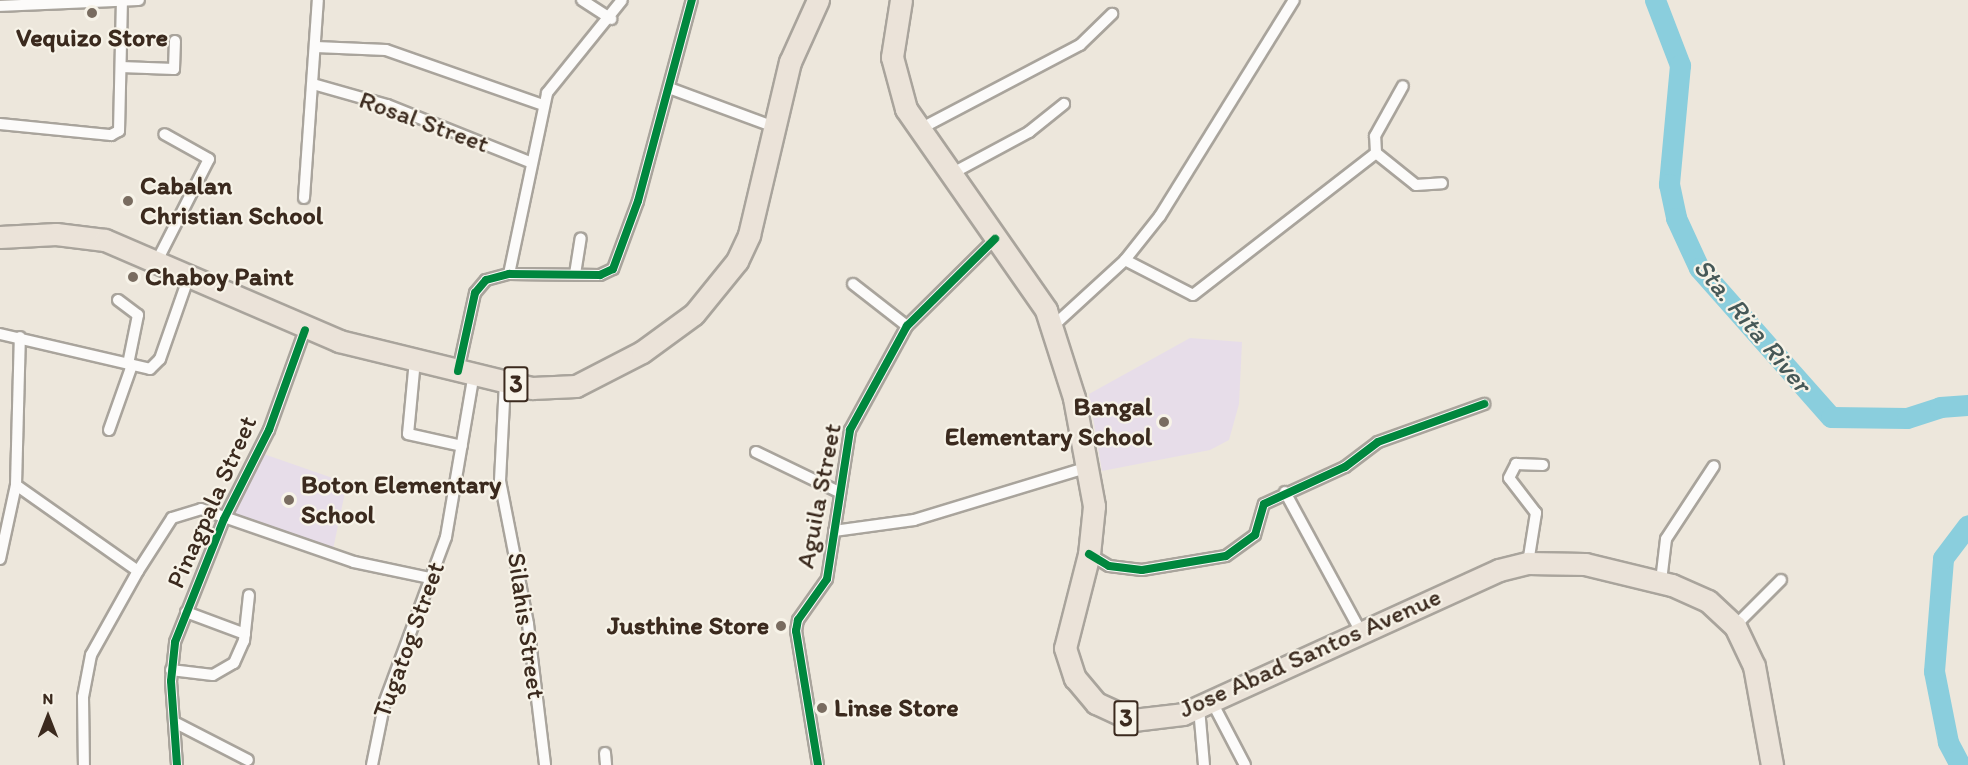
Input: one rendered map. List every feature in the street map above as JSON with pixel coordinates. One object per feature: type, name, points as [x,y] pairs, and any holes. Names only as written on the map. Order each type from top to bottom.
[{"type":"highway","name":"3","points":[[0,237],[79,236],[158,259],[189,276],[305,330],[505,382],[544,390],[576,386],[642,352],[694,314],[720,288],[749,236],[772,126],[790,62],[818,0]]},
{"type":"highway","name":"Jose Abad Santos Avenue","points":[[901,0],[892,57],[900,96],[918,130],[1034,290],[1052,327],[1089,467],[1094,506],[1089,554],[1065,634],[1071,667],[1086,693],[1106,710],[1133,720],[1172,717],[1205,705],[1466,582],[1528,563],[1585,564],[1661,581],[1708,601],[1735,626],[1754,666],[1772,765]]},
{"type":"street","points":[[0,6],[139,0]]},
{"type":"street","points":[[304,198],[318,0]]},
{"type":"street","points":[[582,0],[611,19]]},
{"type":"street","points":[[622,0],[611,19],[554,82],[543,105],[509,274],[608,274],[613,269],[638,201],[692,0]]},
{"type":"street","points":[[1052,327],[1125,260],[1160,216],[1294,0]]},
{"type":"street","points":[[0,124],[115,134],[121,68],[122,1]]},
{"type":"street","points":[[918,130],[1080,45],[1112,14]]},
{"type":"street","points":[[121,68],[174,69],[175,41]]},
{"type":"street","points":[[316,47],[386,50],[543,105]]},
{"type":"street","name":"Rosal Street","points":[[313,84],[387,105],[532,163]]},
{"type":"street","points":[[1404,86],[1375,136],[1376,153],[1416,185],[1442,183]]},
{"type":"street","points":[[669,88],[772,126]]},
{"type":"street","points":[[951,174],[1029,132],[1064,104]]},
{"type":"street","points":[[158,259],[209,159],[203,151],[164,134]]},
{"type":"street","points":[[1125,260],[1193,295],[1376,153]]},
{"type":"street","points":[[575,274],[581,238]]},
{"type":"street","name":"Aguila Street","points":[[818,765],[796,631],[827,579],[839,492],[856,417],[907,326],[995,239]]},
{"type":"street","name":"Tugatog Street","points":[[372,765],[385,700],[446,537],[462,446],[466,372],[475,293],[486,280],[509,274]]},
{"type":"street","points":[[0,334],[130,365],[156,366],[189,276]]},
{"type":"street","points":[[853,284],[907,326]]},
{"type":"street","points":[[109,430],[130,365],[138,315],[118,300]]},
{"type":"street","name":"Pinagpala Street","points":[[177,765],[171,670],[186,612],[224,519],[269,430],[305,330]]},
{"type":"street","points":[[0,559],[16,485],[20,337]]},
{"type":"street","points":[[415,360],[408,434],[462,446]]},
{"type":"street","name":"Silahis Street","points":[[505,382],[500,481],[528,624],[545,765]]},
{"type":"street","points":[[1089,554],[1109,566],[1142,570],[1208,562],[1249,543],[1260,509],[1285,492],[1345,467],[1378,442],[1484,404]]},
{"type":"street","points":[[756,452],[839,492]]},
{"type":"street","points":[[1528,563],[1537,518],[1509,478],[1516,464],[1543,465]]},
{"type":"street","points":[[1661,581],[1666,539],[1714,466]]},
{"type":"street","points":[[834,531],[914,520],[1089,467]]},
{"type":"street","points":[[16,485],[138,571]]},
{"type":"street","points":[[1285,492],[1361,632]]},
{"type":"street","points":[[84,765],[83,696],[91,655],[138,571],[172,518],[201,509],[224,519],[354,562],[430,578]]},
{"type":"street","points":[[1735,626],[1781,580]]},
{"type":"street","points":[[171,670],[201,676],[224,670],[240,654],[245,634],[249,595]]},
{"type":"street","points":[[186,612],[245,634]]},
{"type":"street","points":[[1204,765],[1205,705]]},
{"type":"street","points":[[1205,705],[1245,765]]},
{"type":"street","points":[[174,722],[248,760]]},
{"type":"street","points":[[605,753],[606,765]]},
{"type":"shaded area","name":"Bangal Elementary School","points":[[1190,338],[1242,342],[1239,404],[1229,440],[1210,450],[1102,471],[1089,394]]},
{"type":"shaded area","name":"Boton Elementary School","points":[[258,452],[347,483],[332,554],[225,518]]},
{"type":"waterway","name":"Sta. Rita River","points":[[1655,0],[1680,65],[1669,184],[1676,218],[1699,268],[1831,417],[1907,418],[1940,407],[1968,405]]},
{"type":"waterway","points":[[1960,765],[1948,742],[1934,671],[1943,558],[1968,525]]},
{"type":"cycle path","points":[[458,371],[475,293],[486,280],[509,274],[600,275],[613,269],[638,201],[692,0]]},
{"type":"cycle path","points":[[818,765],[796,631],[798,620],[827,579],[850,430],[907,326],[995,239]]},
{"type":"cycle path","points":[[177,765],[171,681],[175,642],[224,519],[269,430],[305,330]]},
{"type":"cycle path","points":[[1089,554],[1109,566],[1142,570],[1226,556],[1255,535],[1264,504],[1345,467],[1378,442],[1484,404]]},
{"type":"place","name":"Vequizo Store","points":[[92,13]]},
{"type":"place","name":"Cabalan Christian School","points":[[128,201]]},
{"type":"place","name":"Chaboy Paint","points":[[133,277]]},
{"type":"place","name":"Bangal Elementary School","points":[[1164,422]]},
{"type":"place","name":"Boton Elementary School","points":[[289,500]]},
{"type":"place","name":"Justhine Store","points":[[781,626]]},
{"type":"place","name":"Linse Store","points":[[822,708]]}]
